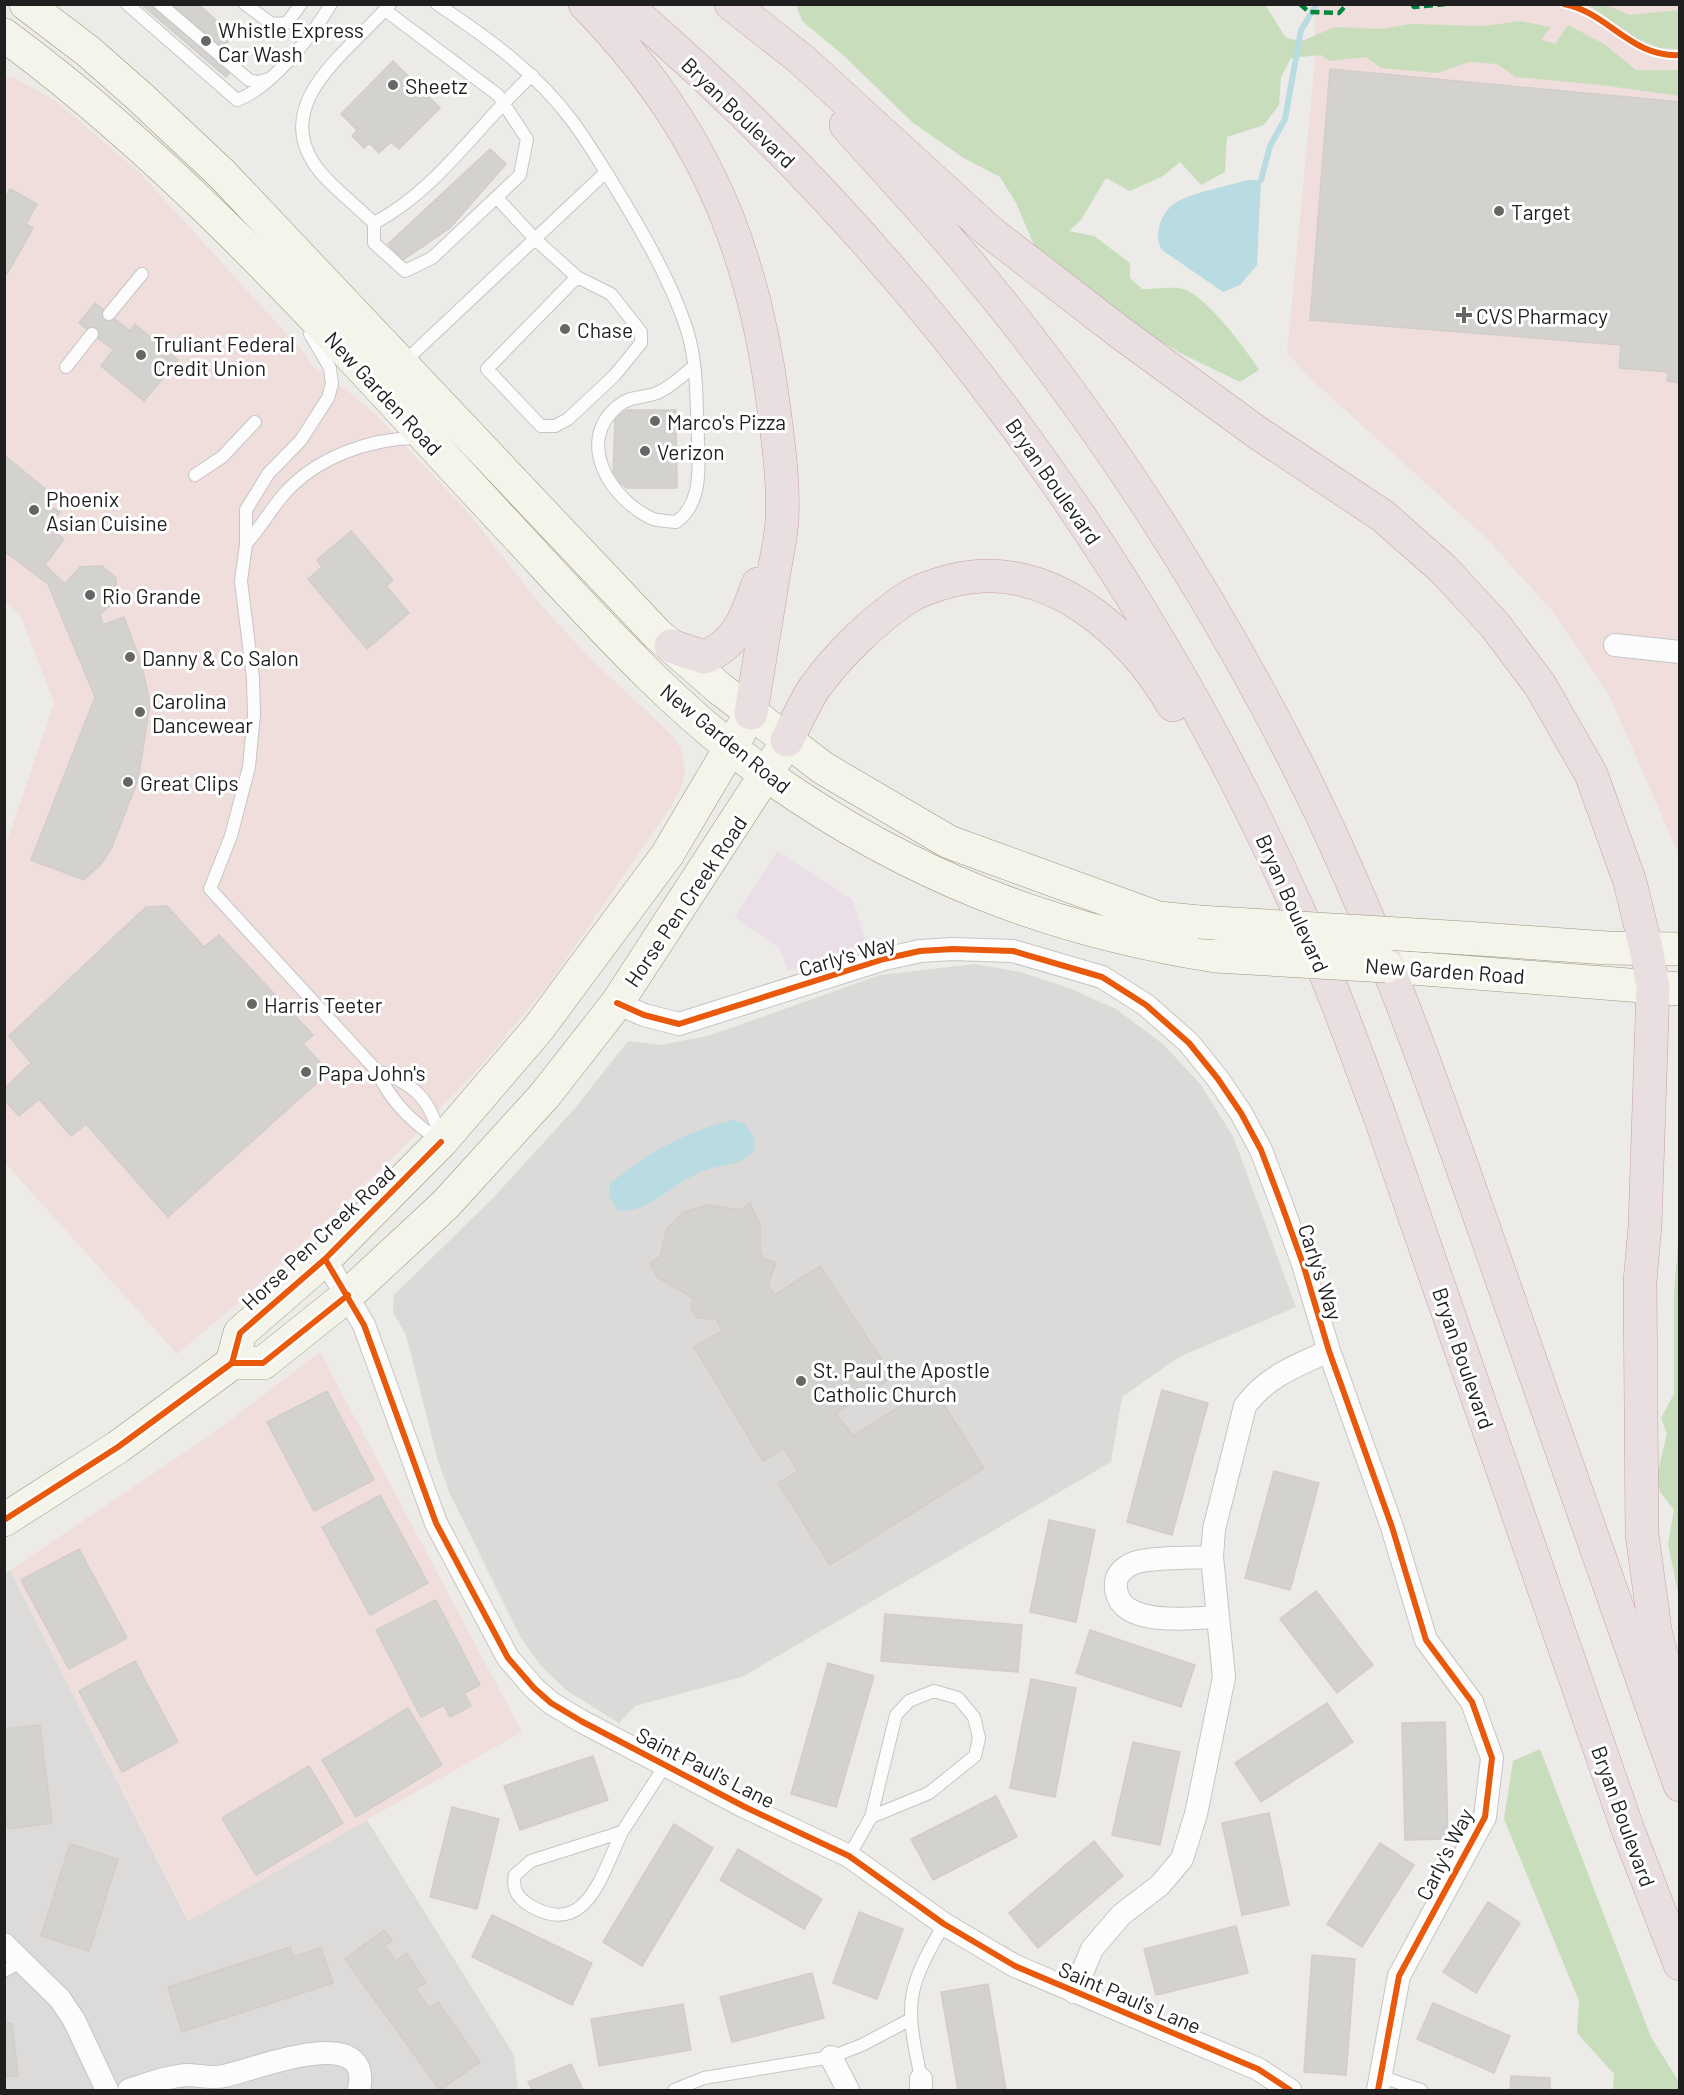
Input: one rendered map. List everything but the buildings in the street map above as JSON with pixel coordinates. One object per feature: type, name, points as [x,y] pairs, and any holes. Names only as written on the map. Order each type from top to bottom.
[{"type":"highway","points":[[585,4],[629,53],[685,128],[712,178],[734,231],[754,298],[767,356],[777,436],[782,520],[751,712]]},
{"type":"highway","name":"Bryan Boulevard","points":[[624,4],[721,93],[805,176],[929,316],[1007,414],[1061,487],[1162,648],[1246,801],[1299,912],[1341,1010],[1628,1830],[1680,1964]]},
{"type":"highway","points":[[717,4],[838,116],[966,261],[1109,449],[1185,567],[1263,700],[1324,819],[1353,884],[1446,1119],[1680,1785]]},
{"type":"highway","points":[[731,4],[801,59],[990,232],[1122,334],[1258,433],[1383,516],[1443,569],[1514,650],[1540,685],[1573,740],[1591,774],[1630,882],[1646,948],[1666,988],[1647,1180],[1640,1281],[1642,1534],[1655,1630],[1680,1730]]},
{"type":"highway","points":[[671,646],[704,657],[726,646],[740,631],[761,574],[778,545]]},
{"type":"highway","points":[[787,740],[815,688],[864,633],[908,597],[935,585],[981,576],[1007,577],[1035,584],[1061,594],[1094,614],[1122,639],[1145,665],[1169,699],[1299,912]]},
{"type":"main road","points":[[4,14],[12,4]]},
{"type":"main road","name":"New Garden Road","points":[[26,4],[89,52],[186,139],[260,214],[390,375],[425,438],[600,625],[691,713],[732,748],[767,776],[841,824],[909,862],[980,894],[1079,928],[1146,945],[1216,956],[1475,971],[1666,988]]},
{"type":"main road","name":"New Garden Road","points":[[4,35],[81,94],[153,156],[249,251],[390,375],[671,646],[823,768],[949,842],[1158,918],[1607,948],[1680,949]]},
{"type":"main road","name":"Horse Pen Creek Road","points":[[751,712],[732,748],[667,855],[550,1014],[441,1142],[325,1258],[240,1333],[232,1363],[263,1363],[348,1295],[446,1204],[545,1095],[617,1003],[767,776],[787,740]]},
{"type":"main road","points":[[496,1150],[493,1137],[498,1115],[526,1076],[550,1014]]},
{"type":"main road","points":[[441,1142],[451,1160],[446,1204]]},
{"type":"main road","points":[[4,1520],[118,1447],[232,1363]]},
{"type":"street","points":[[1615,645],[1680,652]]},
{"type":"street","name":"Carly's Way","points":[[617,1003],[644,1015],[679,1024],[884,959],[920,951],[953,949],[1013,951],[1102,977],[1146,1005],[1189,1043],[1241,1113],[1261,1150],[1303,1264],[1329,1351],[1392,1527],[1426,1640],[1472,1702],[1492,1758],[1485,1817],[1399,1976],[1380,2084]]},
{"type":"street","name":"Saint Paul's Lane","points":[[325,1258],[364,1325],[436,1524],[508,1658],[519,1673],[551,1703],[745,1808],[849,1857],[944,1924],[1015,1966],[1258,2068],[1290,2091]]},
{"type":"street","points":[[1074,1992],[1092,1949],[1120,1915],[1160,1885],[1182,1859],[1199,1802],[1224,1677],[1212,1557],[1214,1529],[1245,1406],[1257,1389],[1277,1374],[1329,1351]]},
{"type":"street","points":[[1212,1557],[1135,1562],[1117,1576],[1116,1584],[1123,1603],[1131,1611],[1147,1617],[1217,1617]]},
{"type":"street","points":[[4,1944],[13,1967],[60,1999],[74,2020],[107,2091]]},
{"type":"street","points":[[129,2091],[186,2075],[222,2077],[281,2061],[337,2052],[346,2055],[358,2068],[361,2080],[359,2091]]},
{"type":"street","points":[[831,2057],[848,2091]]},
{"type":"street","points":[[222,2077],[241,2091]]},
{"type":"lane","points":[[127,4],[237,100],[252,95],[269,79],[309,36],[331,4]]},
{"type":"lane","points":[[160,4],[249,80],[258,82],[269,79]]},
{"type":"lane","points":[[245,4],[272,24],[287,22],[302,4]]},
{"type":"lane","points":[[437,4],[503,49],[532,75],[573,121],[631,212],[668,286],[687,331],[694,366],[699,460],[694,502],[687,514],[676,522],[654,519],[621,496],[605,478],[598,443],[601,428],[620,404],[669,387],[694,366]]},
{"type":"lane","points":[[388,8],[498,94],[503,102],[527,140],[520,175],[432,258],[405,271],[374,243],[374,223],[314,164],[303,143],[300,122],[305,102],[319,81],[388,8]]},
{"type":"lane","points":[[374,223],[410,201],[460,153],[503,102],[532,75]]},
{"type":"lane","points":[[390,375],[606,172]]},
{"type":"lane","points":[[497,198],[536,240],[577,277],[611,294],[641,332],[641,343],[614,376],[568,419],[555,426],[541,426],[487,369],[577,277]]},
{"type":"lane","points":[[249,251],[318,346],[330,368],[332,384],[328,398],[301,440],[268,474],[246,510],[246,544],[241,581],[253,678],[254,714],[249,767],[234,826],[210,889],[377,1071],[387,1092],[412,1122],[441,1142]]},
{"type":"lane","points":[[109,314],[142,274]]},
{"type":"lane","points":[[66,367],[92,334]]},
{"type":"lane","points":[[195,475],[222,457],[255,423]]},
{"type":"lane","points":[[246,544],[286,492],[322,464],[342,453],[378,442],[425,438]]},
{"type":"lane","points":[[377,1071],[403,1080],[433,1111],[441,1142]]},
{"type":"lane","points":[[849,1857],[871,1817],[896,1715],[909,1701],[934,1691],[958,1698],[974,1717],[979,1738],[975,1756],[929,1793],[871,1817]]},
{"type":"lane","points":[[622,1832],[531,1861],[515,1875],[515,1893],[522,1900],[549,1915],[559,1917],[580,1909],[590,1898],[622,1832],[666,1764]]},
{"type":"lane","points":[[921,2085],[911,2019],[916,1983],[944,1924]]},
{"type":"lane","points":[[674,2091],[704,2078],[831,2057],[862,2045],[911,2019]]},
{"type":"lane","points":[[1380,2084],[1421,2091]]},
{"type":"shaded area","points":[[1315,5],[1679,5],[1679,855],[1609,695],[1553,612],[1487,539],[1312,380],[1287,353],[1314,71]]},
{"type":"shaded area","points":[[13,77],[56,101],[140,173],[306,355],[312,366],[353,395],[377,416],[465,509],[540,604],[592,660],[672,735],[681,749],[685,769],[683,783],[672,805],[549,984],[475,1073],[382,1168],[238,1303],[177,1354],[5,1163],[5,847],[54,703],[20,614],[5,602],[4,78]]},
{"type":"shaded area","points":[[777,851],[853,900],[866,942],[788,971],[780,949],[735,917]]},
{"type":"shaded area","points":[[975,964],[1020,972],[1069,988],[1116,1009],[1163,1044],[1201,1085],[1233,1136],[1296,1307],[1179,1357],[1122,1397],[1111,1462],[742,1677],[635,1706],[619,1723],[566,1690],[541,1666],[521,1638],[449,1492],[438,1461],[406,1335],[393,1312],[394,1295],[494,1197],[576,1107],[628,1041],[661,1045],[711,1035],[880,975]]},
{"type":"shaded area","points":[[320,1352],[522,1732],[189,1921],[10,1570],[212,1434]]},
{"type":"shaded area","points":[[10,1570],[188,1921],[367,1820],[514,2055],[518,2090],[5,2090],[4,1574]]},
{"type":"green space","points":[[796,5],[1261,5],[1266,6],[1286,38],[1302,41],[1335,27],[1382,29],[1410,24],[1484,26],[1520,21],[1551,27],[1541,40],[1555,44],[1568,25],[1604,44],[1636,70],[1679,70],[1679,96],[1601,85],[1516,77],[1497,64],[1469,62],[1437,73],[1381,68],[1366,57],[1330,61],[1321,55],[1291,58],[1281,77],[1279,105],[1264,125],[1227,137],[1225,172],[1201,185],[1180,162],[1163,176],[1130,191],[1106,178],[1081,220],[1069,231],[1094,236],[1130,263],[1130,278],[1142,289],[1180,288],[1194,294],[1236,337],[1259,370],[1240,382],[1180,353],[1130,322],[1034,245],[1016,203],[1000,177],[962,157],[912,122],[842,54],[802,21]]},
{"type":"green space","points":[[1589,5],[1606,5],[1630,15],[1679,10],[1679,49],[1659,48],[1636,38]]},
{"type":"green space","points":[[1679,1164],[1679,1598],[1668,1544],[1674,1510],[1660,1492],[1657,1475],[1667,1434],[1661,1418],[1674,1394],[1674,1292],[1678,1245]]},
{"type":"green space","points":[[1540,1749],[1651,2037],[1679,2082],[1679,2090],[1613,2090],[1614,2074],[1577,2033],[1579,2001],[1504,1819],[1513,1761]]},
{"type":"water","points":[[1247,180],[1261,180],[1257,265],[1240,285],[1223,292],[1162,250],[1158,230],[1167,210],[1178,201]]},
{"type":"water","points":[[732,1120],[744,1123],[754,1137],[755,1149],[750,1155],[739,1162],[695,1175],[641,1207],[618,1211],[609,1196],[610,1183],[667,1145],[697,1131]]},
{"type":"waterway","points":[[1261,180],[1270,146],[1285,119],[1301,30],[1317,4]]},
{"type":"marked path","points":[[1300,4],[1309,12],[1339,13],[1347,4]]},
{"type":"marked path","points":[[1412,4],[1414,7],[1445,4]]},
{"type":"cycle path","points":[[1564,4],[1594,16],[1648,50],[1680,55]]},
{"type":"cycle path","points":[[617,1003],[644,1015],[679,1024],[884,959],[920,951],[953,949],[1013,951],[1102,977],[1146,1005],[1189,1043],[1218,1079],[1241,1113],[1261,1150],[1281,1203],[1303,1264],[1329,1351],[1392,1527],[1426,1640],[1472,1702],[1492,1758],[1485,1817],[1399,1976],[1378,2090]]},
{"type":"cycle path","points":[[232,1363],[240,1333],[325,1259],[441,1142]]},
{"type":"cycle path","points":[[325,1259],[364,1325],[436,1523],[508,1658],[534,1688],[551,1703],[745,1807],[849,1856],[944,1924],[1015,1966],[1258,2069],[1290,2090]]},
{"type":"cycle path","points":[[4,1520],[118,1447],[232,1363],[263,1363],[348,1295]]},
{"type":"place","name":"Whistle Express Car Wash","points":[[206,41]]},
{"type":"place","name":"Sheetz","points":[[393,85]]},
{"type":"place","name":"Target","points":[[1499,211]]},
{"type":"place","name":"CVS Pharmacy","points":[[1464,315]]},
{"type":"place","name":"Chase","points":[[565,329]]},
{"type":"place","name":"Truliant Federal Credit Union","points":[[141,355]]},
{"type":"place","name":"Marco's Pizza","points":[[655,421]]},
{"type":"place","name":"Verizon","points":[[645,451]]},
{"type":"place","name":"Phoenix Asian Cuisine","points":[[34,510]]},
{"type":"place","name":"Rio Grande","points":[[90,595]]},
{"type":"place","name":"Danny & Co Salon","points":[[130,657]]},
{"type":"place","name":"Carolina Dancewear","points":[[140,712]]},
{"type":"place","name":"Great Clips","points":[[128,782]]},
{"type":"place","name":"Harris Teeter","points":[[252,1004]]},
{"type":"place","name":"Papa John's","points":[[306,1072]]},
{"type":"place","name":"St. Paul the Apostle Catholic Church","points":[[801,1381]]}]
